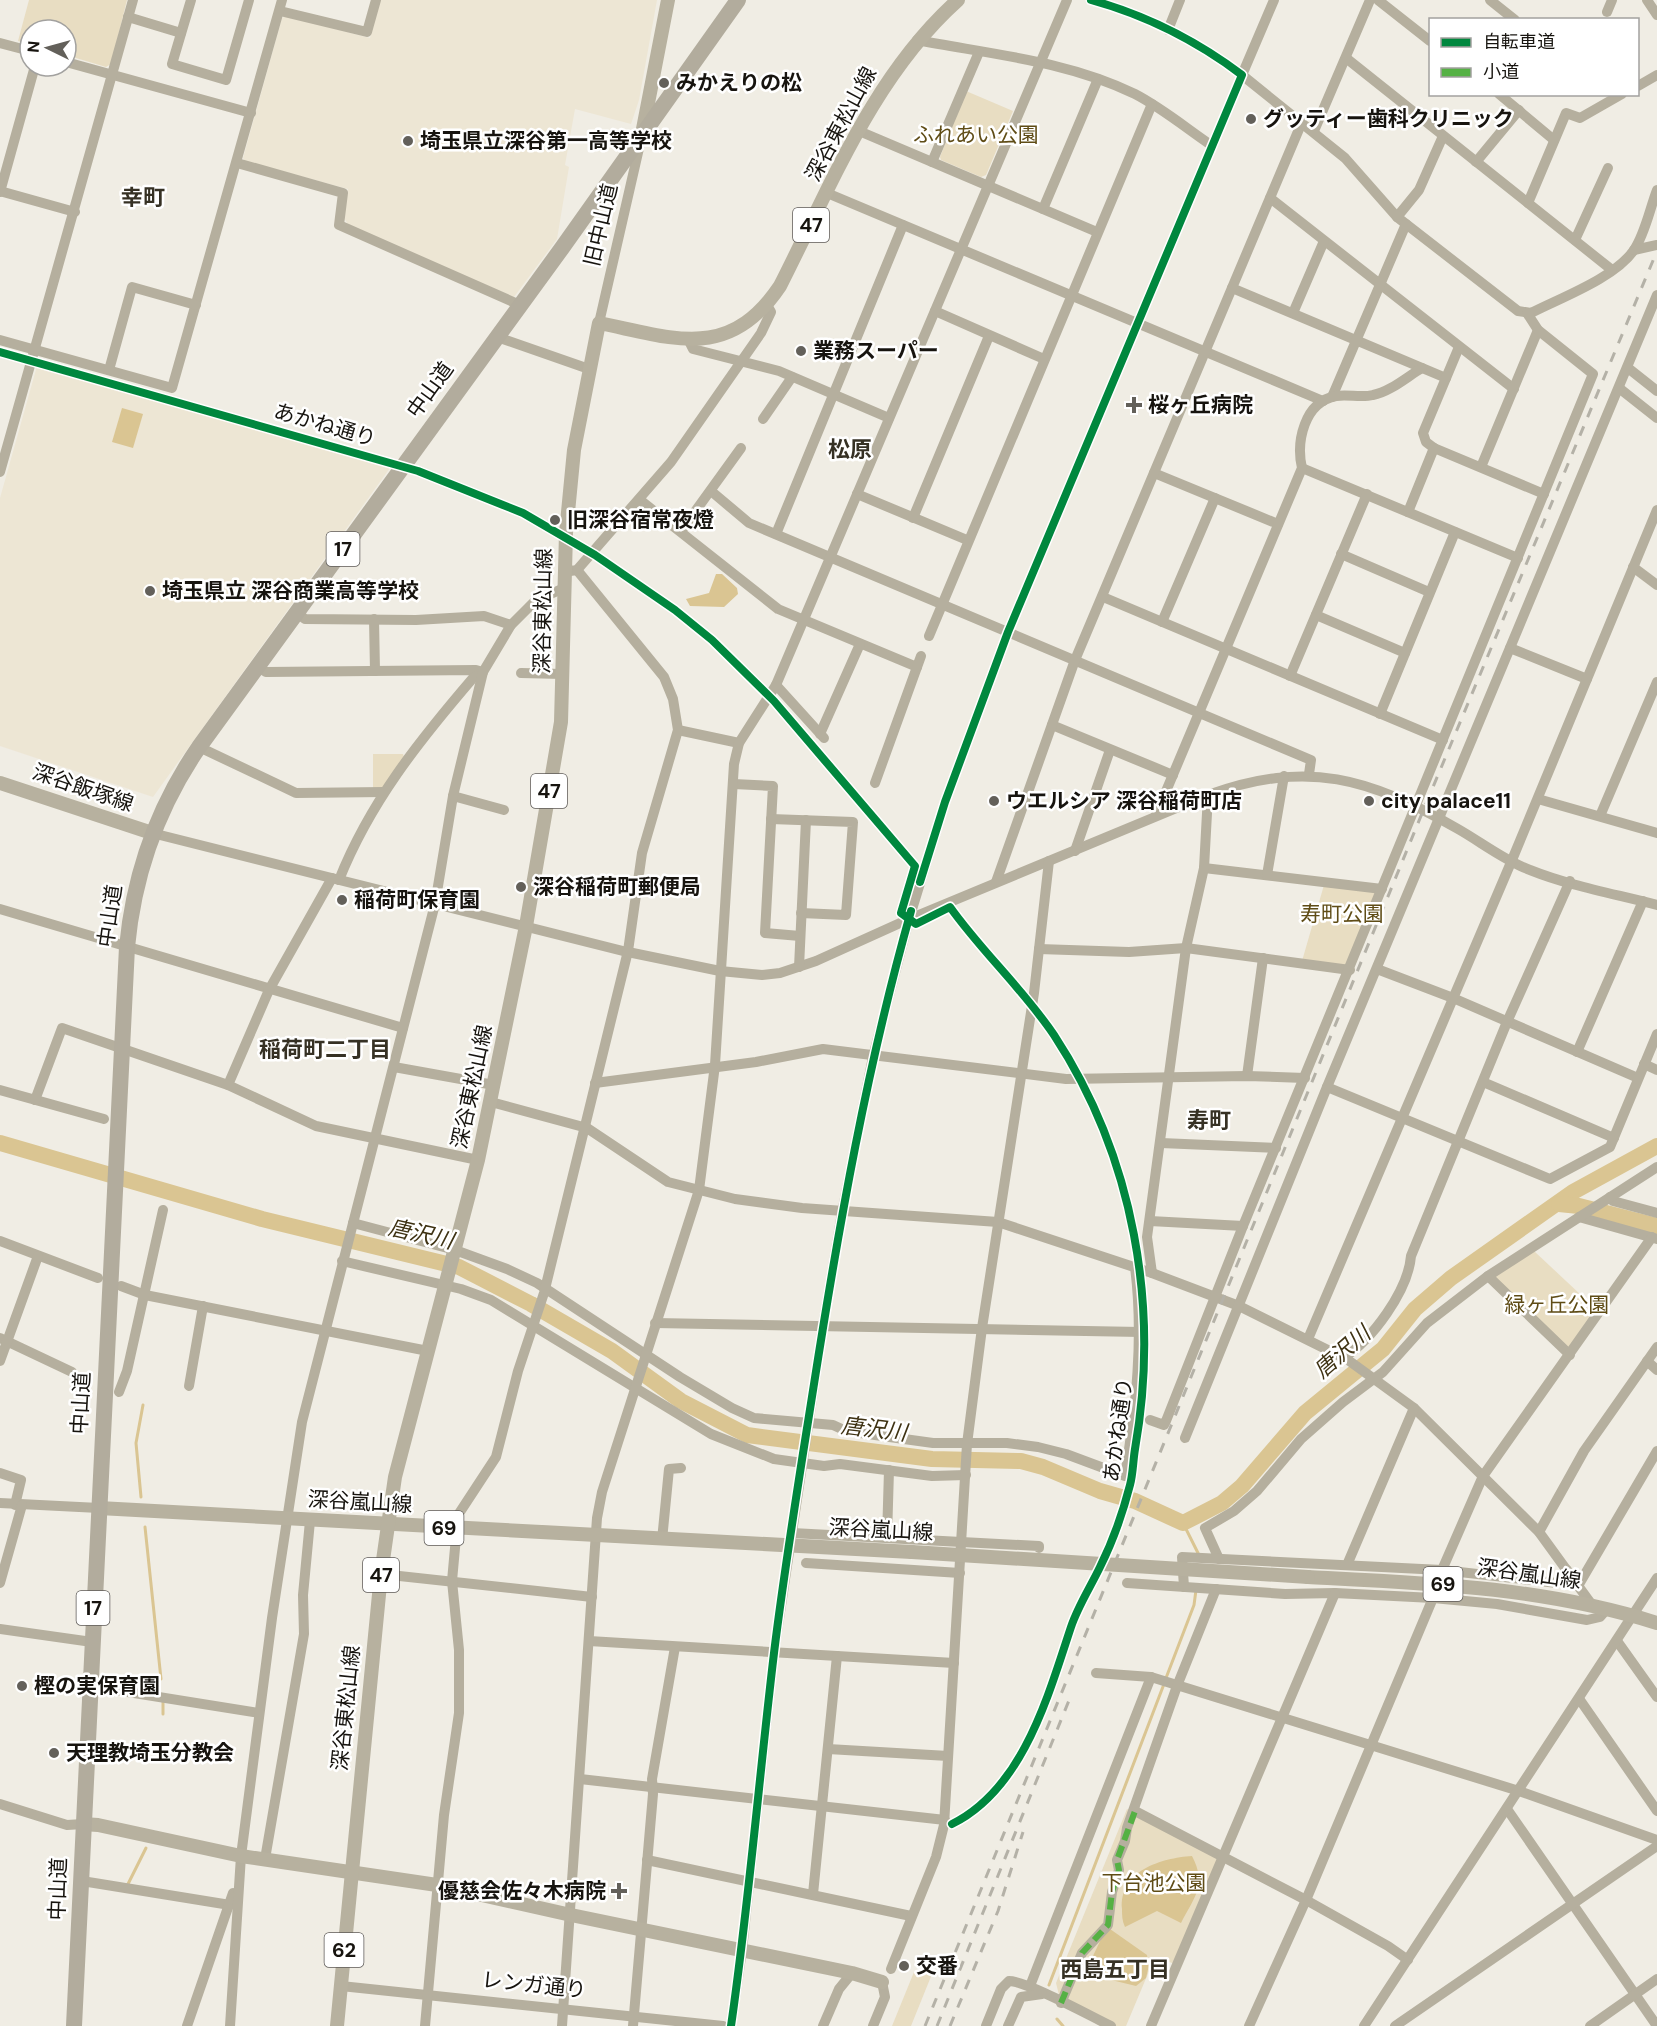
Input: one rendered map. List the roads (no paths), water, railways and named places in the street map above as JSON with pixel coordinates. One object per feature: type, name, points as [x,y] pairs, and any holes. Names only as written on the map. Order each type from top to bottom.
[{"type":"highway","name":"中山道","points":[[74,2026],[127,947],[135,890],[152,833],[173,788],[199,747],[738,0]]},
{"type":"main road","points":[[642,136],[668,0]]},
{"type":"main road","name":"深谷東松山線","points":[[454,1252],[491,1102],[526,926],[561,722],[564,588],[571,571],[574,450],[599,322],[689,341],[727,333],[751,319],[767,305],[780,286],[859,131],[895,68],[917,40],[958,0]]},
{"type":"main road","name":"深谷飯塚線","points":[[0,783],[152,833]]},
{"type":"main road","name":"47","points":[[446,1284],[454,1252]]},
{"type":"main road","name":"深谷東松山線","points":[[350,1874],[381,1574],[395,1477],[446,1284]]},
{"type":"main road","name":"深谷嵐山線","points":[[99,1508],[594,1537],[662,1540],[790,1540],[912,1552],[1515,1590],[1592,1605],[1657,1623]]},
{"type":"main road","points":[[83,1824],[98,1825],[241,1856],[350,1874],[437,1885],[852,1972],[882,1982]]},
{"type":"main road","name":"62","points":[[337,2026],[350,1874]]},
{"type":"street","points":[[0,472],[133,0]]},
{"type":"street","points":[[191,0],[172,64],[226,80],[249,0]]},
{"type":"street","points":[[0,340],[172,388],[281,5],[367,32],[376,0]]},
{"type":"street","points":[[562,2026],[572,1915],[590,1641],[594,1537],[602,1492],[699,1190],[715,1065],[734,764],[739,743],[776,686],[1067,0]]},
{"type":"street","points":[[1091,0],[1124,10],[1195,43],[1242,75],[1345,158],[1402,220],[1512,308],[1527,313],[1538,330],[1593,374],[1243,1226],[1166,1421],[1164,1425],[1150,1420]]},
{"type":"street","points":[[1168,30],[1180,0]]},
{"type":"street","points":[[731,2026],[750,1882],[774,1652],[823,1326],[842,1213],[873,1057],[909,918],[945,802],[1008,632],[1211,145],[1274,0]]},
{"type":"street","points":[[1314,131],[1370,0]]},
{"type":"street","points":[[1378,0],[1429,39]]},
{"type":"street","points":[[1490,0],[1512,18]]},
{"type":"street","points":[[1647,0],[1657,15]]},
{"type":"street","points":[[128,17],[181,33]]},
{"type":"street","points":[[917,40],[1041,63],[1098,79],[1152,104],[1211,145]]},
{"type":"street","points":[[0,43],[18,48]]},
{"type":"street","points":[[932,162],[979,52]]},
{"type":"street","points":[[1346,58],[1612,270]]},
{"type":"street","points":[[78,65],[251,113]]},
{"type":"street","points":[[1639,85],[1657,75]]},
{"type":"street","points":[[32,78],[0,192],[75,212]]},
{"type":"street","points":[[1043,209],[1098,79]]},
{"type":"street","points":[[1502,96],[1554,140]]},
{"type":"street","points":[[1528,203],[1566,113],[1580,118],[1618,96]]},
{"type":"street","points":[[929,636],[967,540],[1152,104]]},
{"type":"street","points":[[1476,162],[1519,110]]},
{"type":"street","points":[[996,882],[1075,660],[1302,122]]},
{"type":"street","points":[[859,131],[1097,232]]},
{"type":"street","name":"旧中山道","points":[[599,322],[642,136]]},
{"type":"street","points":[[1156,815],[1302,468],[1299,444],[1303,428],[1309,416],[1328,399],[1380,284],[1402,220],[1419,190],[1443,136]]},
{"type":"street","points":[[237,163],[343,193],[339,225],[520,305]]},
{"type":"street","points":[[1575,240],[1608,168]]},
{"type":"street","points":[[1527,313],[1612,270],[1634,250],[1657,190]]},
{"type":"street","points":[[827,193],[1205,352],[1328,399],[1373,395],[1422,368]]},
{"type":"street","points":[[1270,198],[1514,389]]},
{"type":"street","points":[[776,534],[903,225]]},
{"type":"street","points":[[1293,313],[1324,241]]},
{"type":"street","points":[[1634,250],[1657,245]]},
{"type":"street","points":[[109,370],[132,287],[196,305]]},
{"type":"street","points":[[1232,288],[1446,378]]},
{"type":"street","points":[[1185,1438],[1327,1087],[1657,295]]},
{"type":"street","points":[[425,2026],[437,1885],[459,1713],[459,1650],[452,1581],[461,1507],[496,1457],[518,1371],[544,1291],[587,1128],[595,1083],[628,951],[642,853],[678,730],[673,699],[664,677],[571,571],[640,500],[671,462],[761,333],[771,312],[767,305]]},
{"type":"street","points":[[935,311],[1044,359]]},
{"type":"street","points":[[1481,467],[1538,330]]},
{"type":"street","points":[[914,518],[989,336]]},
{"type":"street","points":[[497,337],[589,369]]},
{"type":"street","points":[[689,341],[693,349],[779,371],[890,418]]},
{"type":"street","points":[[1459,347],[1423,433],[1426,442],[1434,448],[1544,494]]},
{"type":"street","points":[[1628,368],[1657,391]]},
{"type":"street","points":[[763,419],[792,377]]},
{"type":"street","points":[[1619,388],[1657,418]]},
{"type":"street","points":[[681,531],[741,448]]},
{"type":"street","points":[[1408,512],[1434,448]]},
{"type":"street","points":[[1302,468],[1518,558]]},
{"type":"street","points":[[1154,473],[1278,524]]},
{"type":"street","points":[[711,491],[749,523],[1311,760],[1310,774]]},
{"type":"street","points":[[857,494],[967,540]]},
{"type":"street","points":[[1290,675],[1367,494]]},
{"type":"street","points":[[1162,622],[1215,498]]},
{"type":"street","points":[[640,500],[778,609],[860,644],[919,662],[875,783]]},
{"type":"street","points":[[1308,1340],[1538,799],[1657,510]]},
{"type":"street","points":[[1380,714],[1455,531]]},
{"type":"street","points":[[1341,554],[1430,592]]},
{"type":"street","points":[[1634,567],[1657,585]]},
{"type":"street","points":[[230,2026],[241,1856],[293,1470],[302,1422],[342,1259],[377,1138],[435,904],[453,796],[483,672],[511,625],[535,601],[564,588]]},
{"type":"street","points":[[1103,597],[1443,740]]},
{"type":"street","points":[[297,613],[305,619],[484,616],[511,625]]},
{"type":"street","points":[[1316,615],[1405,653]]},
{"type":"street","points":[[374,619],[375,671]]},
{"type":"street","points":[[776,686],[822,736],[860,644]]},
{"type":"street","points":[[1510,648],[1587,678]]},
{"type":"street","points":[[258,667],[266,672],[476,670],[483,672]]},
{"type":"street","points":[[228,1085],[269,990],[336,879],[366,820],[411,752],[473,678],[483,672]]},
{"type":"street","points":[[521,673],[562,674]]},
{"type":"street","points":[[1599,816],[1657,682]]},
{"type":"street","points":[[1052,725],[1173,775]]},
{"type":"street","points":[[678,730],[739,743]]},
{"type":"street","points":[[199,747],[296,793],[384,792]]},
{"type":"street","points":[[1076,851],[1110,750]]},
{"type":"street","points":[[152,833],[628,951],[720,971],[762,975],[799,967],[909,918],[1076,851],[1156,815],[1243,782],[1310,774],[1369,787],[1415,807],[1528,870],[1657,905]]},
{"type":"street","points":[[1267,875],[1284,776]]},
{"type":"street","points":[[734,784],[773,786],[765,933],[800,936]]},
{"type":"street","points":[[1152,1273],[1147,1237],[1186,948],[1204,867],[1208,795]]},
{"type":"street","points":[[453,796],[504,810]]},
{"type":"street","points":[[1538,799],[1657,833]]},
{"type":"street","points":[[771,819],[853,822],[846,915],[801,913]]},
{"type":"street","points":[[799,967],[806,820]]},
{"type":"street","points":[[891,1969],[939,1847],[945,1820],[967,1445],[982,1328],[1040,949],[1049,861]]},
{"type":"street","points":[[1204,867],[1382,889]]},
{"type":"street","points":[[1345,1359],[1388,1313],[1404,1286],[1411,1256],[1507,1022],[1570,881]]},
{"type":"street","points":[[1577,1052],[1643,901]]},
{"type":"street","points":[[0,909],[403,1028]]},
{"type":"street","points":[[1040,949],[1130,952],[1186,948],[1350,970]]},
{"type":"street","points":[[1247,1076],[1263,957]]},
{"type":"street","points":[[1377,969],[1453,998],[1638,1078]]},
{"type":"street","points":[[35,1100],[62,1028],[228,1085],[316,1126],[478,1160]]},
{"type":"street","points":[[1327,1087],[1550,1179],[1611,1147],[1657,1034]]},
{"type":"street","points":[[595,1083],[715,1065],[756,1062],[823,1049],[873,1057],[1086,1080],[1247,1076],[1305,1078]]},
{"type":"street","points":[[1644,1064],[1657,1070]]},
{"type":"street","points":[[394,1067],[494,1085]]},
{"type":"street","points":[[1483,1082],[1614,1138]]},
{"type":"street","points":[[0,1090],[104,1119]]},
{"type":"street","points":[[491,1102],[587,1128],[668,1182],[735,1199],[842,1213],[998,1222],[1135,1267],[1239,1306],[1345,1359],[1371,1375],[1414,1408],[1539,1532],[1592,1605]]},
{"type":"street","points":[[1161,1143],[1276,1148]]},
{"type":"street","points":[[1219,1559],[1205,1528],[1234,1511],[1257,1491],[1301,1439],[1371,1375],[1383,1372],[1427,1323],[1488,1276],[1657,1167]]},
{"type":"street","points":[[1610,1197],[1613,1201],[1657,1213]]},
{"type":"street","points":[[120,1392],[145,1295],[163,1210]]},
{"type":"street","points":[[1442,1570],[1483,1476],[1655,1238],[1583,1214]]},
{"type":"street","points":[[1150,1221],[1243,1226]]},
{"type":"street","points":[[352,1225],[454,1252],[507,1269],[537,1283],[544,1291],[680,1377],[732,1408],[763,1419],[832,1425],[846,1431],[933,1443],[967,1445],[1007,1443],[1066,1454],[1125,1476],[1135,1414],[1141,1332],[1135,1267]]},
{"type":"street","points":[[0,1241],[98,1278]]},
{"type":"street","points":[[0,1361],[3,1339],[38,1256]]},
{"type":"street","points":[[342,1259],[446,1284],[491,1300],[730,1443],[774,1459],[840,1464],[945,1477],[966,1473]]},
{"type":"street","points":[[1488,1276],[1570,1355]]},
{"type":"street","points":[[121,1286],[145,1295],[428,1351]]},
{"type":"street","points":[[189,1386],[203,1306]]},
{"type":"street","points":[[655,1323],[1141,1332]]},
{"type":"street","points":[[3,1339],[72,1372]]},
{"type":"street","points":[[1539,1532],[1584,1451],[1657,1347]]},
{"type":"street","points":[[1647,1361],[1657,1370]]},
{"type":"street","points":[[1347,1565],[1414,1408]]},
{"type":"street","points":[[1578,1586],[1657,1450]]},
{"type":"street","points":[[662,1540],[669,1469],[681,1468]]},
{"type":"street","points":[[886,1538],[889,1470]]},
{"type":"street","points":[[0,1473],[21,1480],[19,1505],[1,1576]]},
{"type":"street","points":[[0,1503],[99,1508]]},
{"type":"street","points":[[266,1859],[304,1634],[303,1595],[310,1521]]},
{"type":"street","points":[[790,1540],[886,1538],[1039,1546],[1039,1548]]},
{"type":"street","points":[[1184,1587],[1182,1557],[1442,1570],[1557,1583],[1567,1570]]},
{"type":"street","points":[[1284,1594],[1293,1562]]},
{"type":"street","points":[[806,1563],[960,1573]]},
{"type":"street","points":[[381,1574],[592,1597]]},
{"type":"street","points":[[1370,2024],[1408,1960],[1580,1700],[1657,1578]]},
{"type":"street","points":[[1127,1583],[1284,1594],[1335,1593],[1497,1604],[1587,1620],[1600,1617],[1607,1609]]},
{"type":"street","points":[[1061,2002],[1082,1953],[1108,1925],[1112,1893],[1119,1870],[1117,1860],[1177,1686],[1216,1589]]},
{"type":"street","points":[[1151,2026],[1224,1859],[1335,1593]]},
{"type":"street","points":[[1249,2026],[1306,1900],[1433,1599]]},
{"type":"street","points":[[0,1629],[92,1642]]},
{"type":"street","points":[[590,1641],[954,1663]]},
{"type":"street","points":[[1617,1641],[1657,1696]]},
{"type":"street","points":[[634,2020],[653,1787],[675,1647]]},
{"type":"street","points":[[813,1894],[837,1656]]},
{"type":"street","points":[[1096,1673],[1153,1677],[1519,1791],[1657,1840]]},
{"type":"street","points":[[1008,2026],[1018,2000],[1035,1990],[1153,1677]]},
{"type":"street","points":[[90,1686],[259,1713]]},
{"type":"street","points":[[1580,1700],[1657,1810]]},
{"type":"street","points":[[828,1749],[948,1756]]},
{"type":"street","points":[[580,1779],[945,1820]]},
{"type":"street","points":[[0,1804],[67,1825],[83,1824]]},
{"type":"street","points":[[1507,1809],[1657,2026]]},
{"type":"street","points":[[1135,1811],[1306,1900],[1388,1946],[1408,1960]]},
{"type":"street","points":[[1395,2026],[1657,1846]]},
{"type":"street","points":[[187,2026],[231,1905],[241,1856]]},
{"type":"street","points":[[647,1860],[911,1916]]},
{"type":"street","points":[[82,1881],[231,1905]]},
{"type":"street","points":[[818,1966],[832,1976],[838,1989]]},
{"type":"street","points":[[823,2026],[838,1989],[852,1972]]},
{"type":"street","points":[[1593,2025],[1657,1979]]},
{"type":"street","points":[[1005,1983],[1014,1981],[1111,2026]]},
{"type":"street","points":[[873,2026],[885,1997],[882,1982]]},
{"type":"street","points":[[1005,1983],[1015,1993],[1018,2000]]},
{"type":"street","points":[[986,2026],[1005,1983]]},
{"type":"street","name":"レンガ通り","points":[[341,1986],[564,2008],[634,2020],[723,2026]]},
{"type":"waterway","name":"唐沢川","points":[[0,1143],[262,1219],[459,1267],[531,1304],[612,1351],[681,1401],[747,1435],[932,1459],[1021,1461],[1043,1467],[1100,1491],[1135,1501],[1183,1523],[1222,1503],[1242,1486],[1305,1413],[1383,1349],[1415,1309],[1451,1278],[1573,1192],[1657,1146]]},
{"type":"waterway","points":[[1559,1204],[1579,1206],[1657,1226]]},
{"type":"waterway","points":[[141,1497],[136,1443],[143,1405]]},
{"type":"waterway","points":[[1183,1523],[1199,1555]]},
{"type":"waterway","points":[[145,1527],[161,1679]]},
{"type":"waterway","points":[[1166,1678],[1194,1605],[1196,1590]]},
{"type":"waterway","points":[[1049,1985],[1164,1684]]},
{"type":"waterway","points":[[163,1702],[163,1714]]},
{"type":"waterway","points":[[128,1884],[146,1848]]},
{"type":"waterway","points":[[1057,2019],[1063,2026]]},
{"type":"railway","points":[[925,2026],[1423,811],[1657,251]]},
{"type":"railway","points":[[937,2026],[1072,1693]]},
{"type":"railway","points":[[950,2026],[998,1911],[1023,1832]]},
{"type":"place","name":"みかえりの松","points":[[664,83]]},
{"type":"place","name":"グッティー歯科クリニック","points":[[1251,119]]},
{"type":"place","name":"埼玉県立深谷第一高等学校","points":[[408,141]]},
{"type":"place","name":"業務スーパー","points":[[801,351]]},
{"type":"place","name":"桜ヶ丘病院","points":[[1134,405]]},
{"type":"place","name":"旧深谷宿常夜燈","points":[[555,520]]},
{"type":"place","name":"埼玉県立 深谷商業高等学校","points":[[150,591]]},
{"type":"place","name":"ウエルシア 深谷稲荷町店","points":[[994,801]]},
{"type":"place","name":"city palace11","points":[[1369,801]]},
{"type":"place","name":"深谷稲荷町郵便局","points":[[521,887]]},
{"type":"place","name":"稲荷町保育園","points":[[342,900]]},
{"type":"place","name":"樫の実保育園","points":[[22,1686]]},
{"type":"place","name":"天理教埼玉分教会","points":[[54,1753]]},
{"type":"place","name":"優慈会佐々木病院","points":[[619,1891]]},
{"type":"place","name":"交番","points":[[904,1966]]},
{"type":"district","name":"幸町","points":[[143,197]]},
{"type":"district","name":"松原","points":[[850,449]]},
{"type":"district","name":"稲荷町二丁目","points":[[325,1049]]},
{"type":"district","name":"寿町","points":[[1209,1120]]},
{"type":"district","name":"西島五丁目","points":[[1115,1969]]},
{"type":"park label","name":"ふれあい公園","points":[[976,135]]},
{"type":"park label","name":"寿町公園","points":[[1342,914]]},
{"type":"park label","name":"緑ヶ丘公園","points":[[1557,1305]]},
{"type":"park label","name":"下台池公園","points":[[1154,1883]]}]
